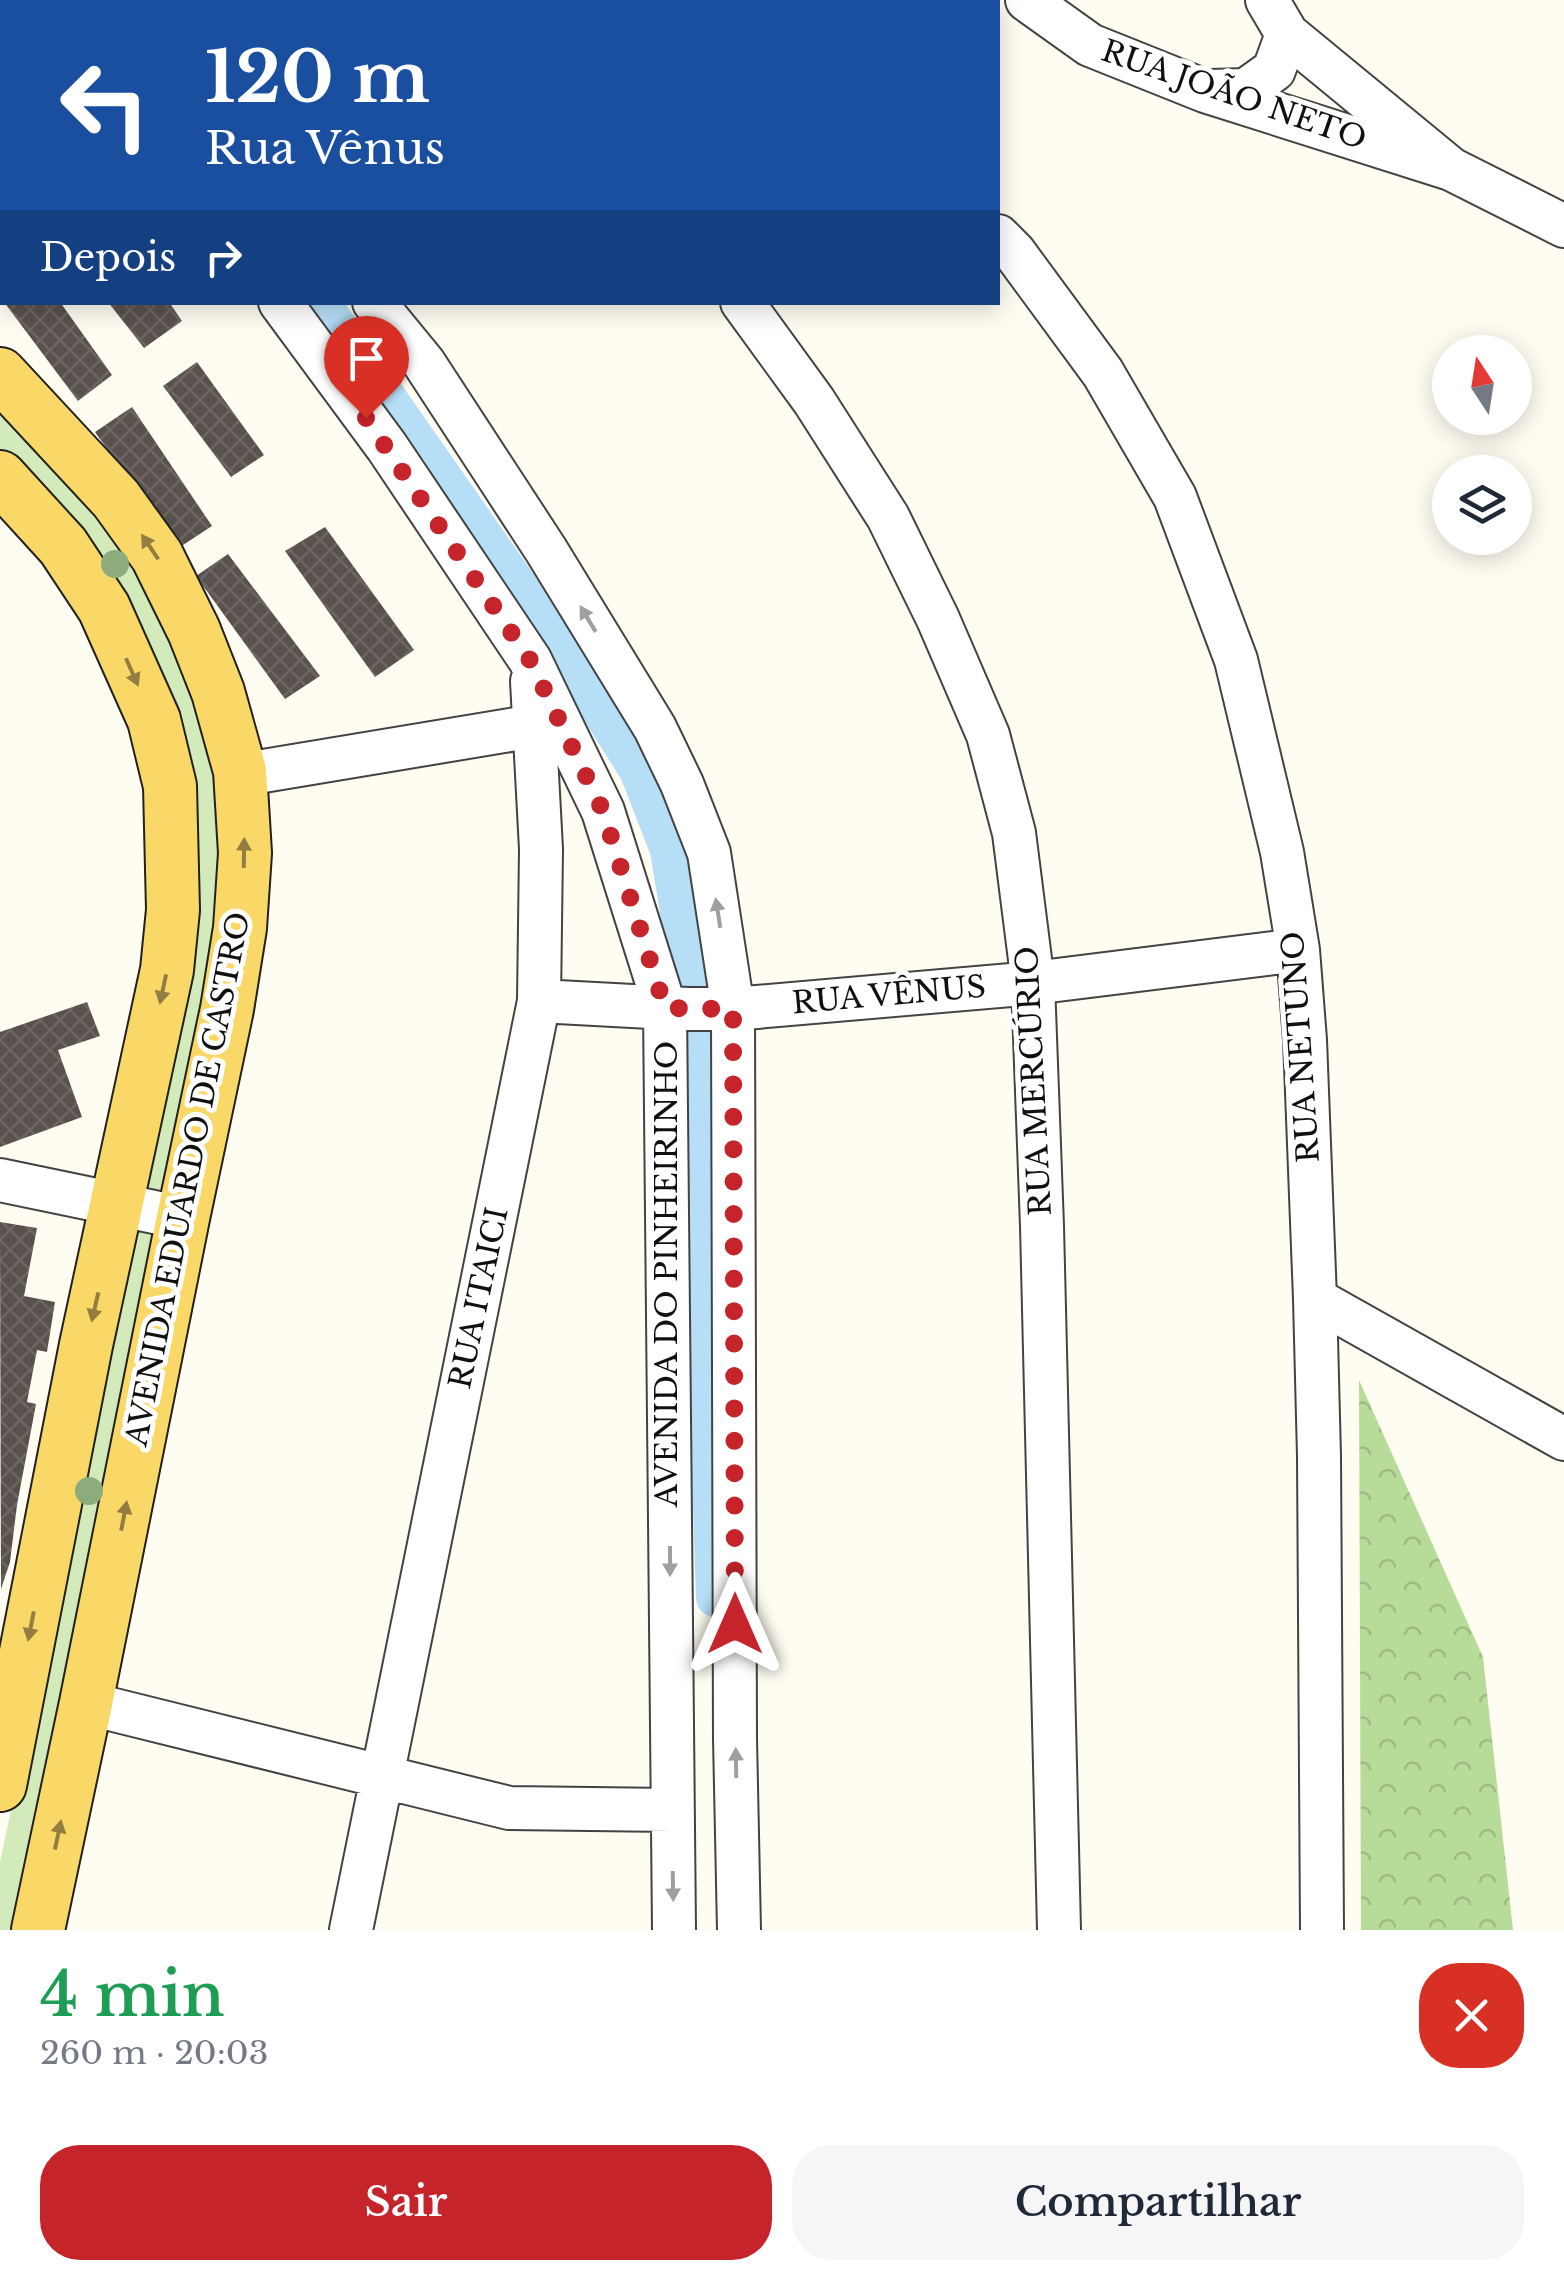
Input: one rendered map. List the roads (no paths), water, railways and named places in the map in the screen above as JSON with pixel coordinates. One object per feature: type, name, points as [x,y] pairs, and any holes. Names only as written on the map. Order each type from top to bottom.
[{"type":"main road","name":"AVENIDA EDUARDO DE CASTRO","points":[[0,374],[116,499],[157,556],[218,692],[240,771],[245,853],[240,928],[227,1009],[38,1930]]},
{"type":"main road","name":"AVENIDA EDUARDO DE CASTRO","points":[[0,477],[64,546],[104,608],[154,720],[170,786],[173,910],[167,970],[86,1345],[0,1785]]},
{"type":"street","name":"RUA JOÃO NETO","points":[[1027,0],[1090,45],[1205,92],[1451,169]]},
{"type":"street","points":[[1205,92],[1246,90],[1274,70],[1277,17]]},
{"type":"street","points":[[1277,17],[1451,169],[1564,226]]},
{"type":"street","name":"RUA NETUNO","points":[[1000,238],[1103,373],[1175,497],[1236,660],[1282,852],[1298,950],[1305,1040],[1315,1299],[1320,1476],[1322,1930]]},
{"type":"street","name":"AVENIDA DO PINHEIRINHO","points":[[282,305],[387,447],[530,660],[701,1009],[735,1738],[740,1930]]},
{"type":"street","name":"AVENIDA DO PINHEIRINHO","points":[[376,305],[424,363],[546,550],[655,728],[708,853],[672,1810],[674,1930]]},
{"type":"street","name":"RUA MERCÚRIO","points":[[744,305],[814,401],[888,518],[988,735],[1014,833],[1032,983],[1059,1930]]},
{"type":"street","name":"RUA ITAICI","points":[[351,1930],[539,1000],[541,849],[530,660]]},
{"type":"street","points":[[240,771],[257,772],[534,726]]},
{"type":"street","name":"RUA VÊNUS","points":[[539,1000],[701,1009],[1032,983],[1298,950]]},
{"type":"street","points":[[0,1180],[182,1218]]},
{"type":"street","points":[[1315,1299],[1564,1440]]},
{"type":"street","points":[[86,1704],[510,1808],[672,1810]]},
{"type":"waterway","points":[[323,305],[548,628],[638,770],[669,850],[696,1017],[715,1598]]}]
